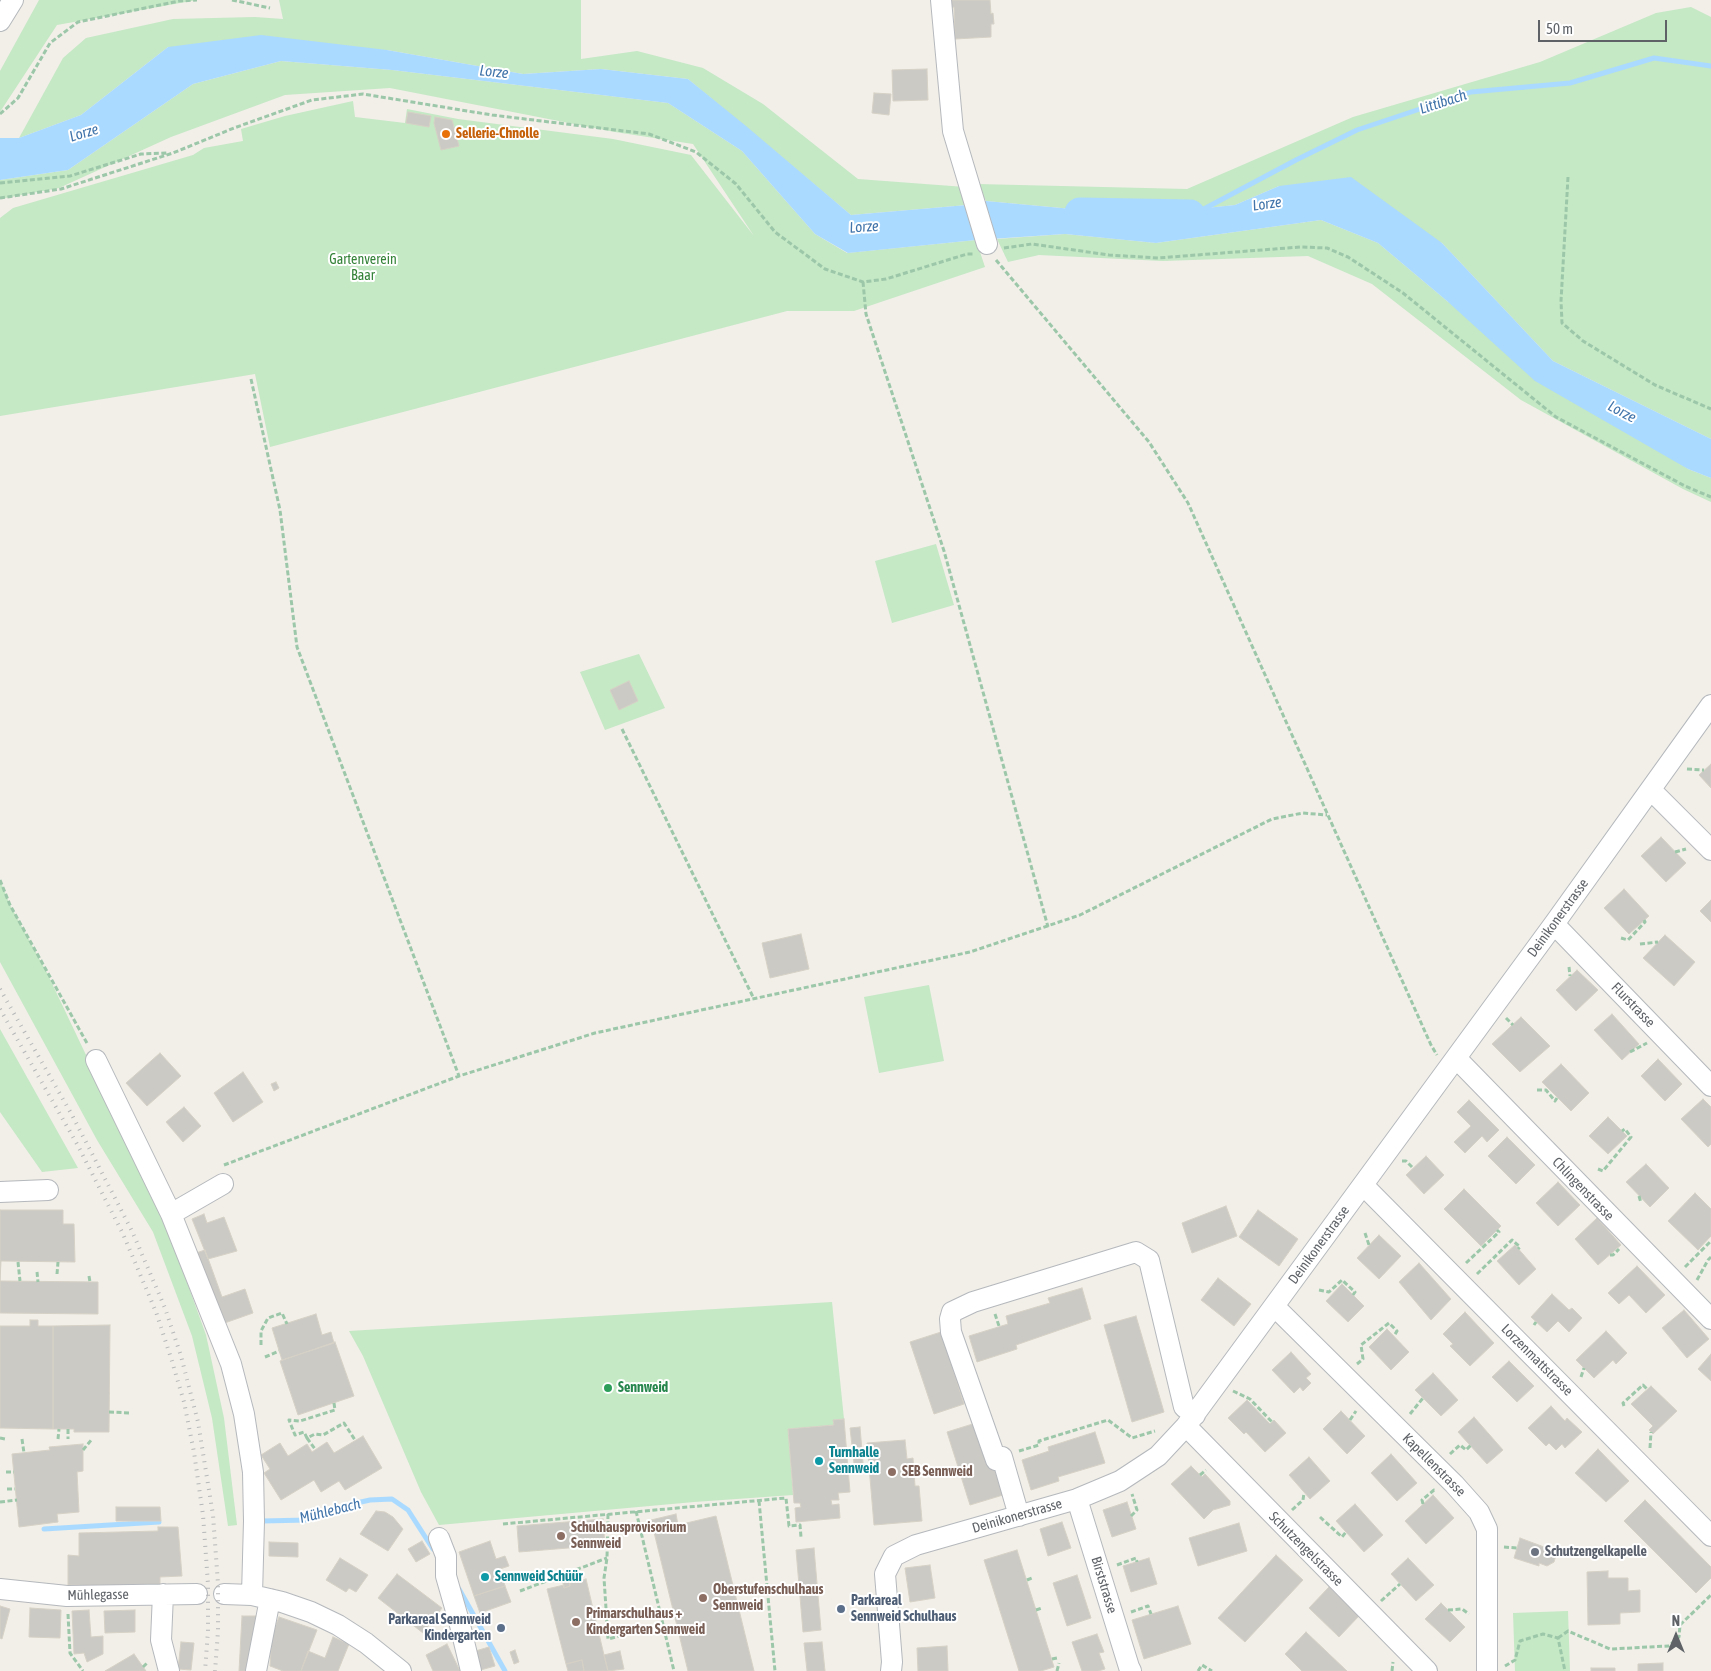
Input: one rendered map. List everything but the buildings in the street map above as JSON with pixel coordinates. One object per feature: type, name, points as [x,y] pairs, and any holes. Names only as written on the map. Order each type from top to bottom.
[{"type":"street","points":[[0,21],[13,0]]},
{"type":"street","points":[[941,0],[953,131],[989,248]]},
{"type":"street","name":"Deinikonerstrasse","points":[[891,1671],[892,1662],[885,1574],[894,1556],[916,1545],[1077,1499],[1120,1481],[1158,1456],[1190,1421],[1554,924],[1711,705]]},
{"type":"street","points":[[1651,790],[1711,850]]},
{"type":"street","name":"Flurstrasse","points":[[1554,924],[1711,1086]]},
{"type":"street","points":[[96,1060],[170,1214],[231,1364],[244,1414],[253,1472],[254,1521],[261,1597],[256,1671]]},
{"type":"street","name":"Chlingenstrasse","points":[[1451,1064],[1711,1319]]},
{"type":"street","points":[[170,1214],[221,1175]]},
{"type":"street","name":"Lorzenmattstrasse","points":[[1363,1185],[1711,1536]]},
{"type":"street","points":[[0,1192],[48,1190]]},
{"type":"street","name":"Schutzengelstrasse","points":[[1002,1457],[996,1460],[951,1332],[950,1319],[952,1312],[973,1302],[1136,1252],[1148,1260],[1184,1407],[1190,1421],[1427,1671]]},
{"type":"street","name":"Kapellenstrasse","points":[[1274,1306],[1465,1495],[1479,1512],[1487,1529],[1487,1671]]},
{"type":"street","points":[[1002,1457],[1019,1516]]},
{"type":"street","name":"Birststrasse","points":[[1077,1499],[1131,1671]]},
{"type":"street","points":[[439,1538],[446,1556],[446,1576],[460,1625],[470,1671]]},
{"type":"street","name":"Mühlegasse","points":[[0,1589],[67,1596],[197,1594]]},
{"type":"street","points":[[163,1594],[161,1640],[169,1671]]},
{"type":"street","points":[[224,1594],[261,1597],[310,1612],[338,1625],[366,1643],[401,1671]]},
{"type":"path","points":[[0,114],[18,98],[50,43],[78,22],[179,1],[197,0]]},
{"type":"path","points":[[232,0],[270,8]]},
{"type":"path","points":[[0,198],[60,189],[173,153],[234,128],[312,100],[363,94],[492,115],[649,134],[696,152],[736,184],[775,232],[824,269],[863,282],[886,278],[989,248],[1032,244],[1109,255],[1158,258],[1300,246],[1327,248],[1348,257],[1403,293],[1556,417],[1685,486],[1711,497]]},
{"type":"path","points":[[0,182],[70,176],[140,154],[173,153]]},
{"type":"path","points":[[1568,177],[1562,323],[1582,341],[1655,385],[1711,409]]},
{"type":"path","points":[[989,248],[997,261],[1150,442],[1188,502],[1431,1045],[1451,1064]]},
{"type":"path","points":[[863,282],[866,314],[944,550],[1048,927]]},
{"type":"path","points":[[251,379],[280,510],[297,647],[459,1076]]},
{"type":"path","points":[[622,729],[754,999]]},
{"type":"path","points":[[1686,769],[1704,770]]},
{"type":"path","points":[[221,1175],[459,1076],[595,1033],[970,952],[1080,915],[1272,819],[1303,813],[1328,815]]},
{"type":"path","points":[[1675,852],[1686,848]]},
{"type":"path","points":[[0,880],[10,905],[96,1060]]},
{"type":"path","points":[[1621,938],[1628,940],[1645,922],[1644,920]]},
{"type":"path","points":[[1640,944],[1658,942]]},
{"type":"path","points":[[1569,966],[1570,976]]},
{"type":"path","points":[[1506,1018],[1513,1025]]},
{"type":"path","points":[[1537,1090],[1546,1090],[1555,1101],[1557,1098]]},
{"type":"path","points":[[1598,1169],[1603,1171],[1631,1137],[1625,1129],[1622,1131]]},
{"type":"path","points":[[1403,1162],[1406,1161],[1413,1168]]},
{"type":"path","points":[[1639,1196],[1641,1203]]},
{"type":"path","points":[[1460,1269],[1499,1232],[1497,1230]]},
{"type":"path","points":[[1365,1233],[1369,1245]]},
{"type":"path","points":[[1471,1279],[1512,1240],[1520,1247],[1518,1249]]},
{"type":"path","points":[[1692,1261],[1711,1241]]},
{"type":"path","points":[[1694,1285],[1711,1257]]},
{"type":"path","points":[[18,1262],[20,1281]]},
{"type":"path","points":[[57,1274],[58,1262]]},
{"type":"path","points":[[37,1272],[38,1282]]},
{"type":"path","points":[[89,1276],[90,1282]]},
{"type":"path","points":[[1319,1290],[1329,1292],[1342,1280],[1356,1292],[1353,1295]]},
{"type":"path","points":[[261,1345],[261,1331],[268,1318],[282,1313],[287,1324]]},
{"type":"path","points":[[997,1320],[999,1326]]},
{"type":"path","points":[[1362,1354],[1361,1345],[1389,1323],[1397,1331],[1394,1336]]},
{"type":"path","points":[[265,1357],[279,1351]]},
{"type":"path","points":[[1581,1377],[1584,1368]]},
{"type":"path","points":[[1624,1406],[1623,1403],[1643,1385],[1647,1389]]},
{"type":"path","points":[[1230,1389],[1250,1399],[1272,1422]]},
{"type":"path","points":[[1408,1416],[1423,1398]]},
{"type":"path","points":[[315,1449],[304,1432],[295,1435],[289,1420],[300,1421],[335,1410],[334,1403]]},
{"type":"path","points":[[109,1412],[131,1413]]},
{"type":"path","points":[[1002,1457],[1040,1445],[1038,1441],[1108,1420],[1132,1438],[1158,1430]]},
{"type":"path","points":[[307,1438],[315,1434],[323,1435],[344,1423],[355,1440]]},
{"type":"path","points":[[58,1439],[59,1429]]},
{"type":"path","points":[[68,1429],[68,1439]]},
{"type":"path","points":[[1650,1449],[1651,1432]]},
{"type":"path","points":[[0,1438],[5,1439]]},
{"type":"path","points":[[22,1439],[24,1453]]},
{"type":"path","points":[[83,1450],[92,1439]]},
{"type":"path","points":[[1448,1456],[1460,1445],[1466,1450],[1471,1445]]},
{"type":"path","points":[[6,1472],[14,1472]]},
{"type":"path","points":[[7,1489],[15,1489]]},
{"type":"path","points":[[1130,1489],[1137,1510],[1131,1516]]},
{"type":"path","points":[[1286,1515],[1303,1500],[1304,1493]]},
{"type":"path","points":[[1423,1504],[1422,1500],[1426,1496]]},
{"type":"path","points":[[503,1524],[786,1498],[788,1526],[800,1525],[801,1537]]},
{"type":"path","points":[[0,1502],[16,1500]]},
{"type":"path","points":[[759,1501],[774,1671]]},
{"type":"path","points":[[636,1511],[674,1671]]},
{"type":"path","points":[[608,1514],[607,1558],[604,1578],[608,1639],[663,1625]]},
{"type":"path","points":[[1320,1517],[1342,1537],[1346,1532]]},
{"type":"path","points":[[520,1591],[607,1558]]},
{"type":"path","points":[[1100,1572],[1136,1558],[1137,1562]]},
{"type":"path","points":[[1027,1580],[1032,1578]]},
{"type":"path","points":[[1375,1607],[1400,1584]]},
{"type":"path","points":[[1515,1660],[1520,1641],[1543,1634],[1558,1638],[1568,1631],[1610,1649],[1669,1646],[1679,1637],[1680,1625],[1711,1595]]},
{"type":"path","points":[[67,1596],[70,1653],[83,1671]]},
{"type":"path","points":[[1114,1617],[1148,1606],[1151,1614]]},
{"type":"path","points":[[1036,1610],[1042,1608]]},
{"type":"path","points":[[1448,1610],[1462,1609],[1469,1614]]},
{"type":"path","points":[[1558,1638],[1565,1671]]},
{"type":"path","points":[[1052,1659],[1057,1658]]},
{"type":"path","points":[[1056,1671],[1059,1663]]},
{"type":"path","points":[[1198,1671],[1202,1665],[1212,1671]]},
{"type":"green space","points":[[39,0],[197,0],[57,25],[0,112],[0,71]]},
{"type":"green space","points":[[279,0],[581,0],[581,59],[637,51],[703,68],[763,104],[858,179],[965,187],[967,205],[851,215],[688,79],[601,69],[523,74],[387,50],[168,47],[81,115],[19,138],[63,58],[86,38],[173,19],[255,17],[283,19]]},
{"type":"green space","points":[[1691,7],[1711,17],[1711,439],[1553,361],[1442,243],[1279,186],[1235,205],[1137,215],[986,201],[977,184],[1187,189],[1353,117],[1540,62],[1656,13]]},
{"type":"green space","name":"Gartenverein Baar","points":[[281,61],[392,70],[668,103],[742,151],[815,234],[847,253],[976,240],[985,267],[854,311],[787,311],[270,447],[255,374],[0,416],[0,218],[13,208],[193,155],[204,148],[243,141],[241,129],[285,116],[353,101],[355,117],[405,123],[407,109],[458,119],[613,139],[691,155],[754,236],[693,144],[615,132],[390,88],[285,95],[171,137],[59,188],[0,199],[0,180],[68,170],[193,84]]},
{"type":"green space","points":[[1321,220],[1378,243],[1447,301],[1688,469],[1711,478],[1711,502],[1683,489],[1521,400],[1372,284],[1308,256],[1163,261],[1039,255],[1008,262],[997,239],[1065,234],[1156,243]]},
{"type":"green space","points":[[936,544],[954,605],[892,623],[875,561]]},
{"type":"green space","points":[[639,654],[665,708],[605,730],[580,672]]},
{"type":"green space","points":[[0,880],[10,905],[47,973],[165,1221],[206,1335],[224,1418],[237,1525],[228,1526],[212,1418],[192,1336],[153,1232],[97,1140],[0,962]]},
{"type":"green space","points":[[929,985],[944,1061],[879,1073],[864,997]]},
{"type":"green space","points":[[0,1029],[78,1168],[42,1172],[0,1112]]},
{"type":"green space","name":"Sennweid","points":[[832,1302],[844,1419],[834,1420],[834,1425],[788,1429],[793,1495],[439,1525],[421,1492],[363,1356],[349,1331]]},
{"type":"green space","points":[[1568,1611],[1570,1671],[1515,1671],[1513,1613]]},
{"type":"water","points":[[261,35],[387,50],[523,74],[601,69],[688,79],[851,215],[967,205],[986,201],[1137,215],[1235,205],[1279,186],[1351,177],[1442,243],[1553,361],[1711,439],[1711,478],[1688,469],[1535,381],[1447,301],[1378,243],[1321,220],[1156,243],[1065,234],[976,240],[848,253],[815,234],[742,151],[668,103],[392,70],[281,61],[193,84],[68,170],[0,180],[0,138],[19,138],[81,115],[168,47]]},
{"type":"waterway","name":"Littibach","points":[[1200,211],[1357,130],[1471,92],[1570,83],[1654,58],[1711,66]]},
{"type":"waterway","name":"Lorze","points":[[1080,213],[1190,215]]},
{"type":"waterway","name":"Mühlebach","points":[[262,1521],[308,1520],[343,1506],[370,1500],[392,1499],[408,1510],[433,1549]]},
{"type":"waterway","name":"Mühlebach","points":[[44,1529],[159,1522]]},
{"type":"waterway","name":"Mühlebach","points":[[459,1589],[505,1671]]},
{"type":"railway","points":[[0,989],[72,1115],[132,1231],[165,1308],[181,1356],[198,1422],[213,1515],[218,1584],[218,1631],[215,1671]]},
{"type":"railway","points":[[0,1009],[77,1144],[123,1234],[156,1312],[171,1358],[184,1402],[194,1452],[203,1515],[208,1584],[208,1631],[205,1671]]},
{"type":"place","name":"Sellerie-Chnolle","points":[[446,134]]},
{"type":"place","name":"Sennweid","points":[[608,1388]]},
{"type":"place","name":"Turnhalle Sennweid","points":[[819,1461]]},
{"type":"place","name":"SEB Sennweid","points":[[892,1472]]},
{"type":"place","name":"Schulhausprovisorium Sennweid","points":[[561,1536]]},
{"type":"place","name":"Schutzengelkapelle","points":[[1535,1552]]},
{"type":"place","name":"Sennweid Schüür","points":[[485,1577]]},
{"type":"place","name":"Oberstufenschulhaus Sennweid","points":[[703,1598]]},
{"type":"place","name":"Parkareal Sennweid Schulhaus","points":[[841,1609]]},
{"type":"place","name":"Primarschulhaus + Kindergarten Sennweid","points":[[576,1622]]},
{"type":"place","name":"Parkareal Sennweid Kindergarten","points":[[501,1628]]}]
